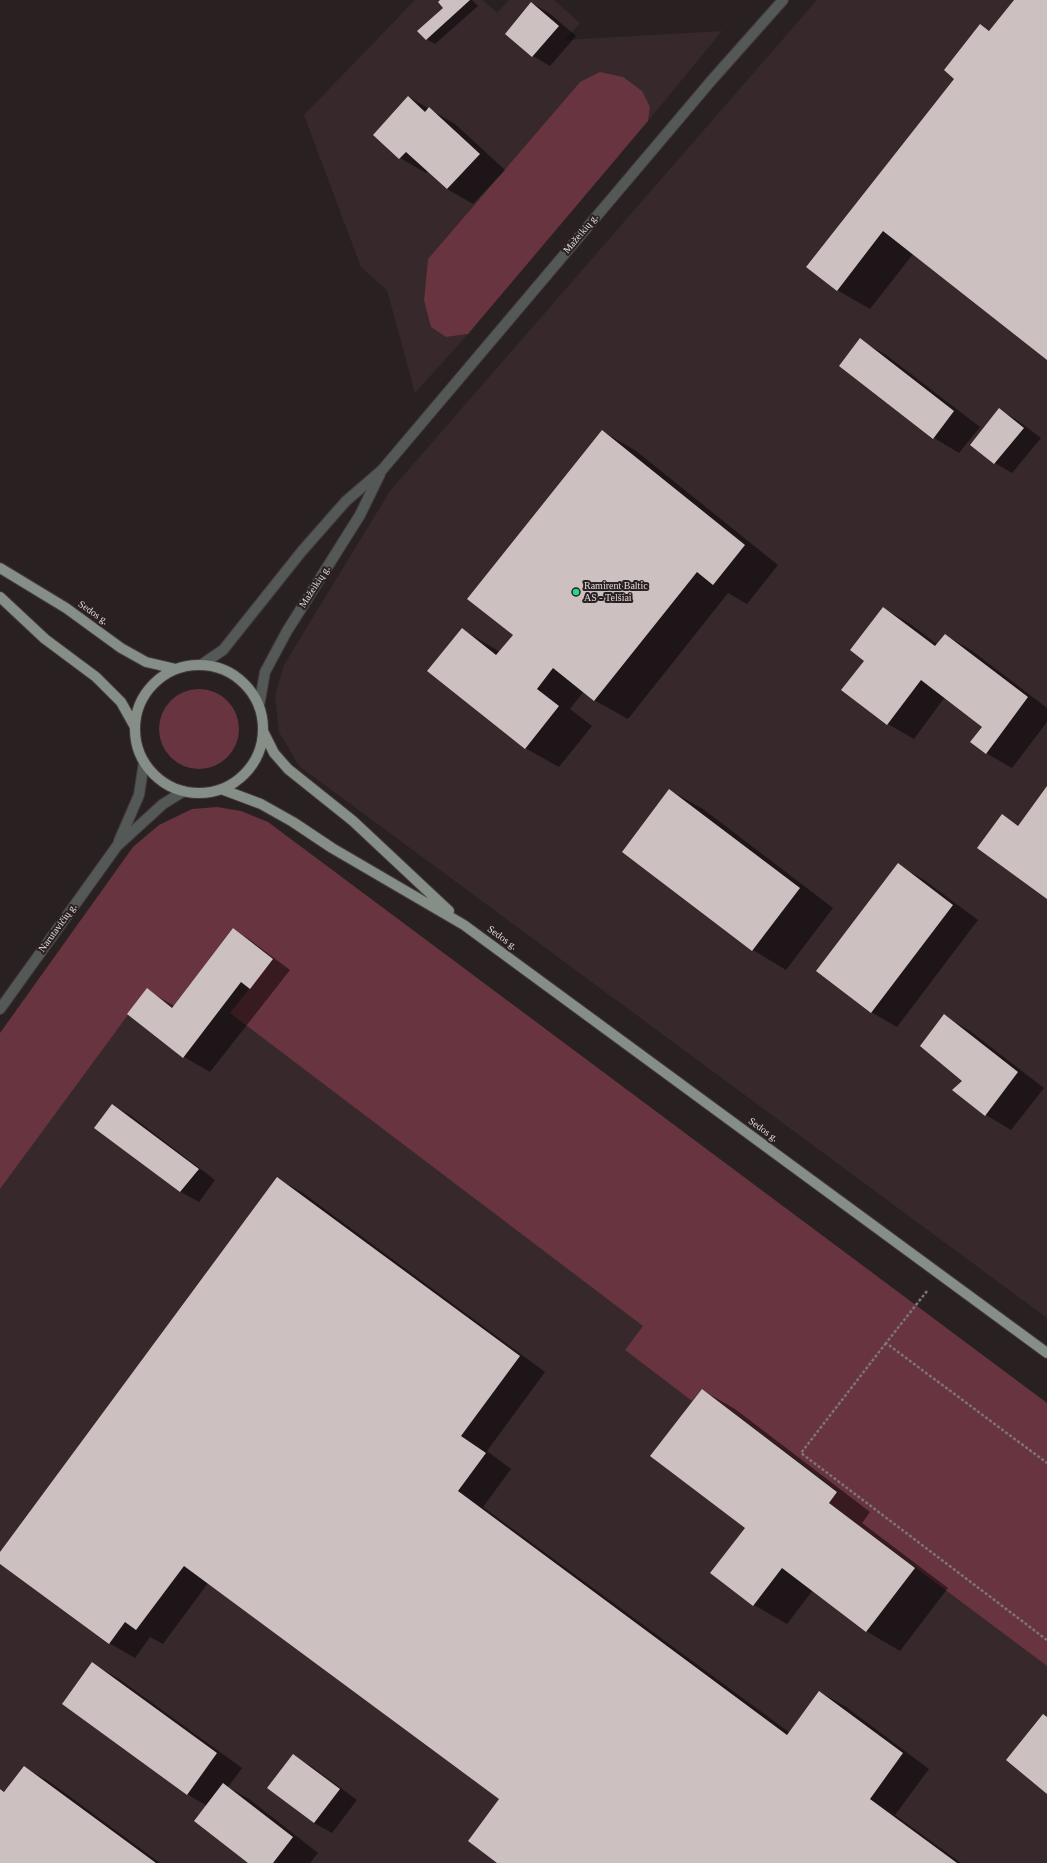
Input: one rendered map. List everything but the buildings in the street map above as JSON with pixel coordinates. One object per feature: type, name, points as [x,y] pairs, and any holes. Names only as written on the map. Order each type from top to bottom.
[{"type":"main road","name":"Sedos g.","points":[[0,568],[66,608],[121,648],[146,662],[176,669]]},
{"type":"main road","name":"Sedos g.","points":[[0,598],[45,639],[96,677],[121,702],[135,727]]},
{"type":"main road","name":"Sedos g.","points":[[263,732],[257,756],[242,776],[221,789],[208,792],[184,791],[161,781],[144,762],[138,751],[135,727],[136,714],[147,691],[165,674],[176,669],[201,665],[225,671],[236,677],[253,695],[259,706],[263,732],[274,753],[288,768],[353,822],[464,925]]},
{"type":"main road","name":"Sedos g.","points":[[221,789],[261,804],[294,822],[332,848],[464,925],[1047,1353]]},
{"type":"street","name":"Mažeikių g.","points":[[201,665],[223,650],[302,552],[346,502],[382,470],[701,92],[783,0]]},
{"type":"street","name":"Mažeikių g.","points":[[259,706],[265,672],[287,631],[360,515],[382,470]]},
{"type":"street","name":"Narutavičių g.","points":[[117,846],[139,795],[144,762]]},
{"type":"street","name":"Narutavičių g.","points":[[0,1009],[117,846],[163,804],[184,791]]},
{"type":"path","points":[[940,1274],[801,1453],[1047,1640]]},
{"type":"path","points":[[886,1343],[1047,1462]]},
{"type":"shaded area","points":[[415,0],[483,0],[497,13],[509,0],[554,0],[580,23],[565,40],[722,31],[648,121],[650,107],[580,82],[428,259],[424,300],[446,337],[468,334],[415,393],[387,290],[361,267],[304,115]]},
{"type":"shaded area","points":[[817,0],[1047,0],[1047,1318],[299,766],[279,732],[275,696],[284,665],[390,491]]},
{"type":"shaded area","points":[[600,72],[623,77],[642,91],[650,107],[648,121],[468,334],[446,337],[431,327],[424,300],[428,259],[580,82]]},
{"type":"shaded area","points":[[199,689],[214,692],[227,701],[236,714],[239,729],[236,744],[227,757],[214,766],[199,769],[184,766],[171,757],[162,744],[159,729],[162,714],[171,701],[184,692]]},
{"type":"shaded area","points":[[217,807],[241,811],[268,822],[1047,1403],[1047,1666],[829,1503],[837,1491],[702,1389],[692,1401],[625,1350],[643,1326],[230,1013],[273,959],[233,928],[172,1008],[147,989],[0,1189],[0,1033],[133,847],[159,825],[192,809]]},
{"type":"shaded area","points":[[233,928],[273,959],[231,1013],[644,1326],[625,1350],[692,1401],[702,1389],[837,1492],[829,1503],[1047,1666],[1047,1863],[0,1863],[0,1189],[147,988],[172,1007]]},
{"type":"place","name":"Ramirent Baltic AS - Telšiai","points":[[576,592]]}]
